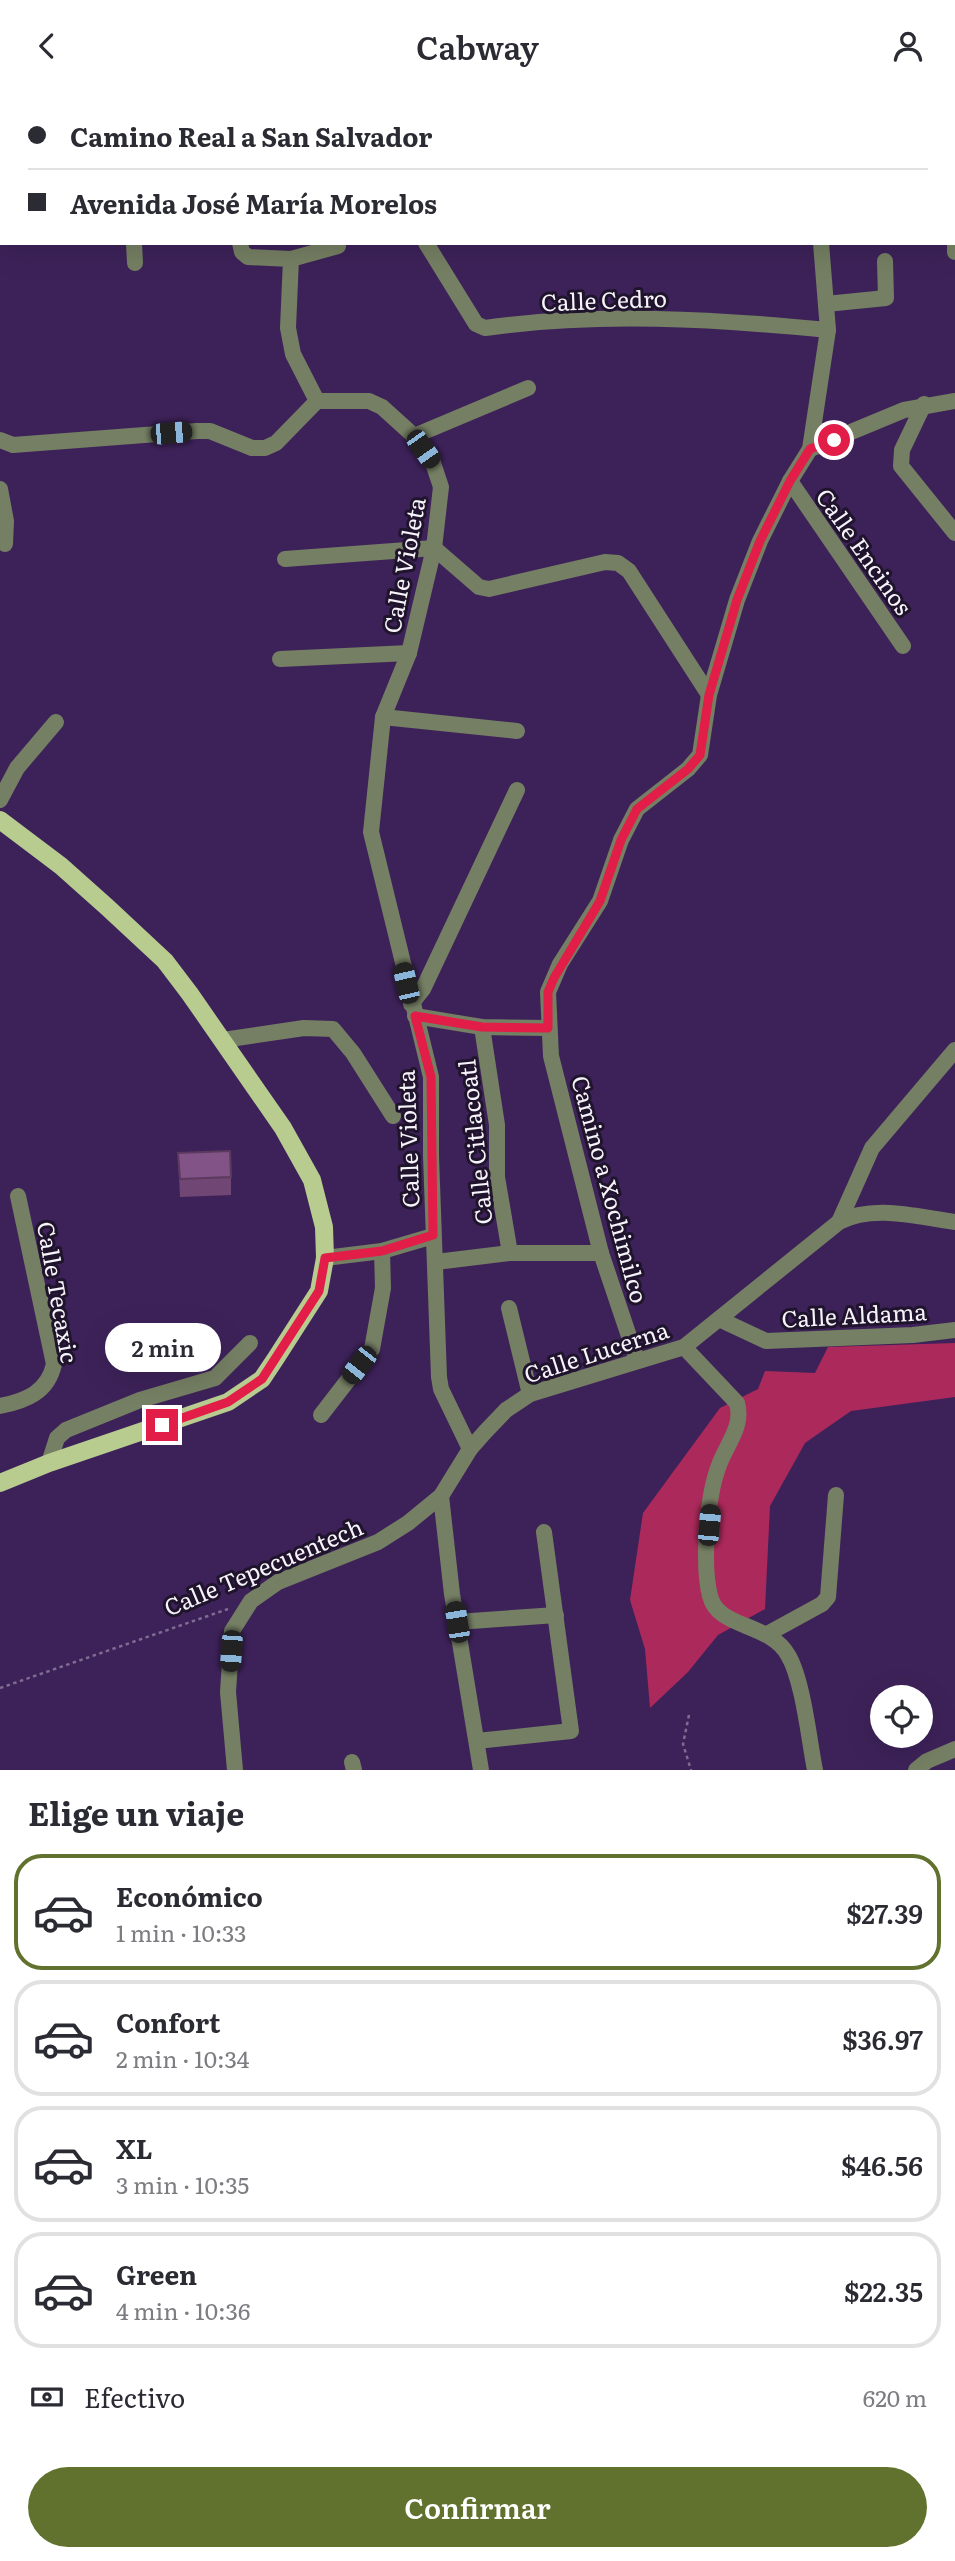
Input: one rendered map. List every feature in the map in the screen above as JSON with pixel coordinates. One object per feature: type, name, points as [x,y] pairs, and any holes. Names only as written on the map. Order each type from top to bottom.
[{"type":"main road","points":[[0,820],[61,866],[165,961],[283,1128],[313,1180],[324,1227],[325,1258],[319,1291],[262,1379],[228,1402],[49,1462],[0,1483]]},
{"type":"street","points":[[134,245],[135,263]]},
{"type":"street","points":[[240,245],[242,252],[248,257],[291,259],[338,246]]},
{"type":"street","name":"Calle Cedro","points":[[427,245],[476,324],[485,328],[625,319],[730,320],[828,330]]},
{"type":"street","points":[[810,449],[828,330],[821,245]]},
{"type":"street","points":[[0,442],[13,445],[211,431],[252,448],[265,448],[276,443],[317,401],[293,354],[288,328],[291,259]]},
{"type":"street","points":[[826,304],[887,298],[885,261]]},
{"type":"street","points":[[414,436],[528,388]]},
{"type":"street","name":"Calle Violeta","points":[[317,401],[369,401],[382,407],[414,436],[439,476],[434,548],[409,653],[383,717],[371,832],[431,1077],[433,1235],[439,1377],[441,1389],[470,1450]]},
{"type":"street","points":[[810,449],[924,404],[955,401]]},
{"type":"street","points":[[924,404],[902,450],[901,466],[955,533]]},
{"type":"street","name":"Camino a Xochimilco","points":[[637,1360],[601,1254],[551,1056],[548,992],[560,964],[600,901],[621,840],[637,809],[688,769],[700,755],[709,695],[737,600],[760,541],[790,481],[810,449]]},
{"type":"street","name":"Calle Encinos","points":[[790,481],[903,646]]},
{"type":"street","points":[[0,489],[6,521],[5,544]]},
{"type":"street","points":[[285,559],[434,548],[479,587],[489,589],[605,562],[618,563],[629,571],[709,695]]},
{"type":"street","points":[[280,659],[409,653]]},
{"type":"street","points":[[383,717],[517,731]]},
{"type":"street","points":[[0,800],[18,768],[56,722]]},
{"type":"street","points":[[517,790],[413,1010],[482,1027],[548,1028]]},
{"type":"street","name":"Calle Citlacoatl","points":[[482,1027],[497,1125],[497,1177],[510,1253]]},
{"type":"street","points":[[223,1040],[304,1028],[333,1028],[353,1053],[393,1116]]},
{"type":"street","points":[[839,1221],[872,1148],[955,1050]]},
{"type":"street","name":"Calle Tecaxic","points":[[0,1406],[20,1402],[37,1393],[51,1380],[54,1364],[18,1196]]},
{"type":"street","points":[[839,1221],[856,1213],[871,1212],[955,1222]]},
{"type":"street","name":"Calle Lucerna","points":[[470,1450],[506,1410],[530,1394],[571,1384],[637,1360],[684,1347],[839,1221]]},
{"type":"street","points":[[325,1258],[382,1251],[433,1235]]},
{"type":"street","points":[[321,1415],[372,1349],[383,1288],[382,1251]]},
{"type":"street","points":[[436,1262],[510,1253],[601,1254]]},
{"type":"street","points":[[509,1308],[530,1394]]},
{"type":"street","name":"Calle Aldama","points":[[719,1319],[766,1341],[913,1335],[955,1330]]},
{"type":"street","points":[[49,1462],[57,1439],[66,1430],[140,1400],[215,1378],[250,1343]]},
{"type":"street","points":[[684,1347],[737,1403],[740,1414],[717,1469],[711,1501],[708,1550],[710,1597],[717,1611],[769,1633],[789,1656],[815,1770]]},
{"type":"street","name":"Calle Tepecuentech","points":[[251,1601],[278,1582],[378,1542],[441,1496],[470,1450]]},
{"type":"street","points":[[769,1633],[822,1604],[828,1597],[836,1495]]},
{"type":"street","points":[[441,1496],[457,1622],[481,1770]]},
{"type":"street","points":[[477,1741],[570,1731],[544,1532]]},
{"type":"street","points":[[235,1770],[228,1692],[232,1631],[251,1601]]},
{"type":"street","points":[[457,1622],[556,1615]]},
{"type":"street","points":[[916,1770],[927,1761],[955,1749]]},
{"type":"path","name":"Calle Tepecuentech","points":[[0,1688],[251,1601]]},
{"type":"path","points":[[689,1715],[683,1744],[691,1770]]},
{"type":"shaded area","points":[[955,1343],[955,1397],[851,1411],[805,1443],[770,1506],[765,1609],[718,1635],[688,1672],[650,1708],[645,1649],[630,1600],[643,1513],[720,1408],[758,1389],[765,1371],[815,1373],[828,1347]]},
{"type":"building","points":[[230,1151],[231,1177],[180,1179],[178,1153]]},
{"type":"route","points":[[162,1425],[228,1402],[262,1379],[319,1291],[325,1258],[382,1251],[433,1235],[431,1077],[415,1016],[482,1027],[548,1028],[548,992],[560,964],[583,932],[600,901],[621,840],[637,809],[688,769],[700,755],[709,695],[737,600],[760,541],[790,481],[810,449],[834,440]]}]
